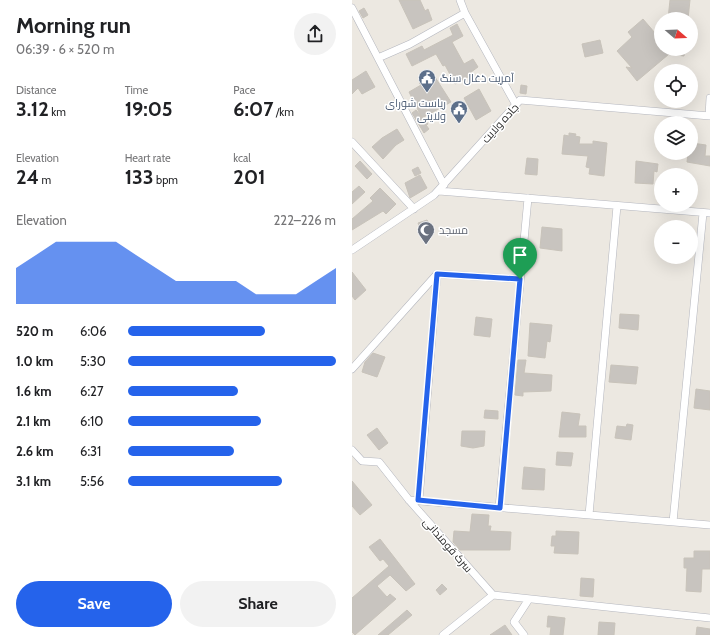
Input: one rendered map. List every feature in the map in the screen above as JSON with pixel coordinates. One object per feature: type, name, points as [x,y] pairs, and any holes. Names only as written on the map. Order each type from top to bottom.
[{"type":"street","points":[[460,0],[465,13],[516,105]]},
{"type":"street","points":[[352,8],[444,185]]},
{"type":"street","points":[[378,58],[410,44],[465,13]]},
{"type":"street","name":"جاده ولایت","points":[[352,250],[439,191],[520,100],[709,116],[710,98]]},
{"type":"street","points":[[352,142],[414,209]]},
{"type":"street","points":[[439,191],[706,213],[673,522]]},
{"type":"street","points":[[500,508],[528,198]]},
{"type":"street","points":[[589,515],[617,206]]},
{"type":"street","points":[[437,274],[520,279]]},
{"type":"street","points":[[352,369],[437,274]]},
{"type":"street","points":[[418,500],[437,274]]},
{"type":"street","name":"سرک قومندانی","points":[[352,450],[362,461],[379,462],[409,500],[493,595]]},
{"type":"street","points":[[409,500],[710,525]]},
{"type":"street","points":[[443,635],[493,595],[710,618]]},
{"type":"street","points":[[524,635],[514,622],[528,599]]},
{"type":"building","points":[[399,0],[420,0],[425,11],[428,9],[432,20],[413,29]]},
{"type":"building","points":[[670,0],[690,0],[689,12],[669,12]]},
{"type":"building","points":[[364,8],[368,15],[363,18],[359,11]]},
{"type":"building","points":[[643,19],[654,32],[654,56],[667,56],[657,64],[654,64],[654,67],[637,81],[626,67],[632,68],[617,51],[632,37],[628,32]]},
{"type":"building","points":[[457,24],[463,36],[452,42],[464,64],[473,59],[478,67],[467,75],[468,77],[455,84],[445,65],[443,66],[436,54],[412,66],[406,54],[422,46],[424,50],[453,35],[450,28]]},
{"type":"building","points":[[600,40],[603,53],[585,57],[582,44]]},
{"type":"building","points":[[366,71],[375,87],[362,94],[358,88],[352,94],[352,80]]},
{"type":"building","points":[[435,77],[451,102],[422,118],[409,92],[421,85],[419,83],[425,79],[426,82]]},
{"type":"building","points":[[521,85],[527,86],[526,94],[520,93]]},
{"type":"building","points":[[479,89],[491,111],[476,120],[464,98]]},
{"type":"building","points":[[416,110],[428,124],[426,125],[429,129],[424,133],[412,113]]},
{"type":"building","points":[[397,129],[404,140],[396,145],[383,159],[372,147],[382,138]]},
{"type":"building","points":[[569,133],[576,134],[575,136],[580,137],[579,144],[593,144],[593,141],[607,143],[604,176],[589,174],[590,168],[586,167],[588,156],[562,154],[564,135],[569,136]]},
{"type":"building","points":[[698,144],[706,145],[705,156],[710,156],[710,166],[687,162],[687,160],[698,160]]},
{"type":"building","points":[[527,158],[538,159],[537,175],[525,174]]},
{"type":"building","points":[[360,161],[372,174],[367,179],[355,166]]},
{"type":"building","points":[[636,161],[658,164],[658,168],[654,168],[653,184],[635,183]]},
{"type":"building","points":[[418,167],[421,173],[415,176],[412,170]]},
{"type":"building","points":[[420,175],[427,188],[410,198],[405,183]]},
{"type":"building","points":[[359,186],[365,192],[352,204],[352,192]]},
{"type":"building","points":[[380,188],[396,204],[386,214],[383,211],[352,230],[352,219],[373,201],[370,198]]},
{"type":"building","points":[[427,220],[431,227],[422,232],[418,223]]},
{"type":"building","points":[[542,227],[562,229],[562,251],[540,248]]},
{"type":"building","points":[[352,272],[366,290],[355,300],[352,296]]},
{"type":"building","points":[[620,314],[639,315],[638,330],[619,328]]},
{"type":"building","points":[[476,317],[492,319],[490,337],[474,335]]},
{"type":"building","points":[[530,323],[552,325],[550,342],[547,341],[545,358],[528,356]]},
{"type":"building","points":[[373,353],[385,357],[377,377],[362,372],[365,362]]},
{"type":"building","points":[[518,360],[526,360],[524,373],[552,375],[551,391],[523,392],[523,396],[515,395]]},
{"type":"building","points":[[611,365],[638,367],[636,384],[609,382]]},
{"type":"building","points":[[696,389],[710,391],[710,410],[694,408]]},
{"type":"building","points":[[485,410],[498,411],[498,419],[484,418]]},
{"type":"building","points":[[562,412],[580,414],[578,426],[586,426],[586,437],[559,437]]},
{"type":"building","points":[[627,424],[633,425],[631,440],[615,438],[617,426],[626,427]]},
{"type":"building","points":[[377,428],[388,443],[379,450],[367,435]]},
{"type":"building","points":[[462,431],[485,431],[484,446],[473,448],[461,446]]},
{"type":"building","points":[[557,452],[573,453],[571,466],[556,465]]},
{"type":"building","points":[[524,467],[545,469],[544,490],[522,489]]},
{"type":"building","points":[[352,481],[372,505],[360,515],[352,506]]},
{"type":"building","points":[[472,514],[489,515],[488,526],[491,526],[490,531],[511,532],[510,550],[460,550],[453,542],[454,531],[470,532]]},
{"type":"building","points":[[556,531],[579,532],[578,554],[554,553],[555,546],[551,546],[552,536],[556,536]]},
{"type":"building","points":[[380,539],[415,584],[406,591],[390,575],[377,586],[387,597],[390,594],[396,599],[355,635],[352,632],[352,598],[389,566],[383,559],[380,561],[369,547]]},
{"type":"building","points":[[694,551],[710,551],[710,569],[702,569],[701,592],[686,591],[687,568],[684,568],[684,558],[694,558]]},
{"type":"building","points":[[581,578],[594,579],[593,597],[580,596]]},
{"type":"building","points":[[442,584],[447,589],[440,595],[436,590]]},
{"type":"building","points":[[407,610],[412,615],[388,635],[378,635]]},
{"type":"building","points":[[548,616],[565,618],[563,635],[550,635],[551,627],[547,627]]},
{"type":"building","points":[[599,622],[615,623],[614,635],[598,635]]},
{"type":"building","points":[[505,625],[512,635],[490,635]]},
{"type":"building","points":[[697,627],[710,629],[710,635],[696,635]]},
{"type":"place","name":"آمریت ذغال سنگ","points":[[427,93]]},
{"type":"place","name":"ریاست شورای ولایتی","points":[[459,124]]},
{"type":"place","name":"مسجد","points":[[426,245]]},
{"type":"route","points":[[437,274],[520,279],[500,508],[418,500],[437,274]]}]
